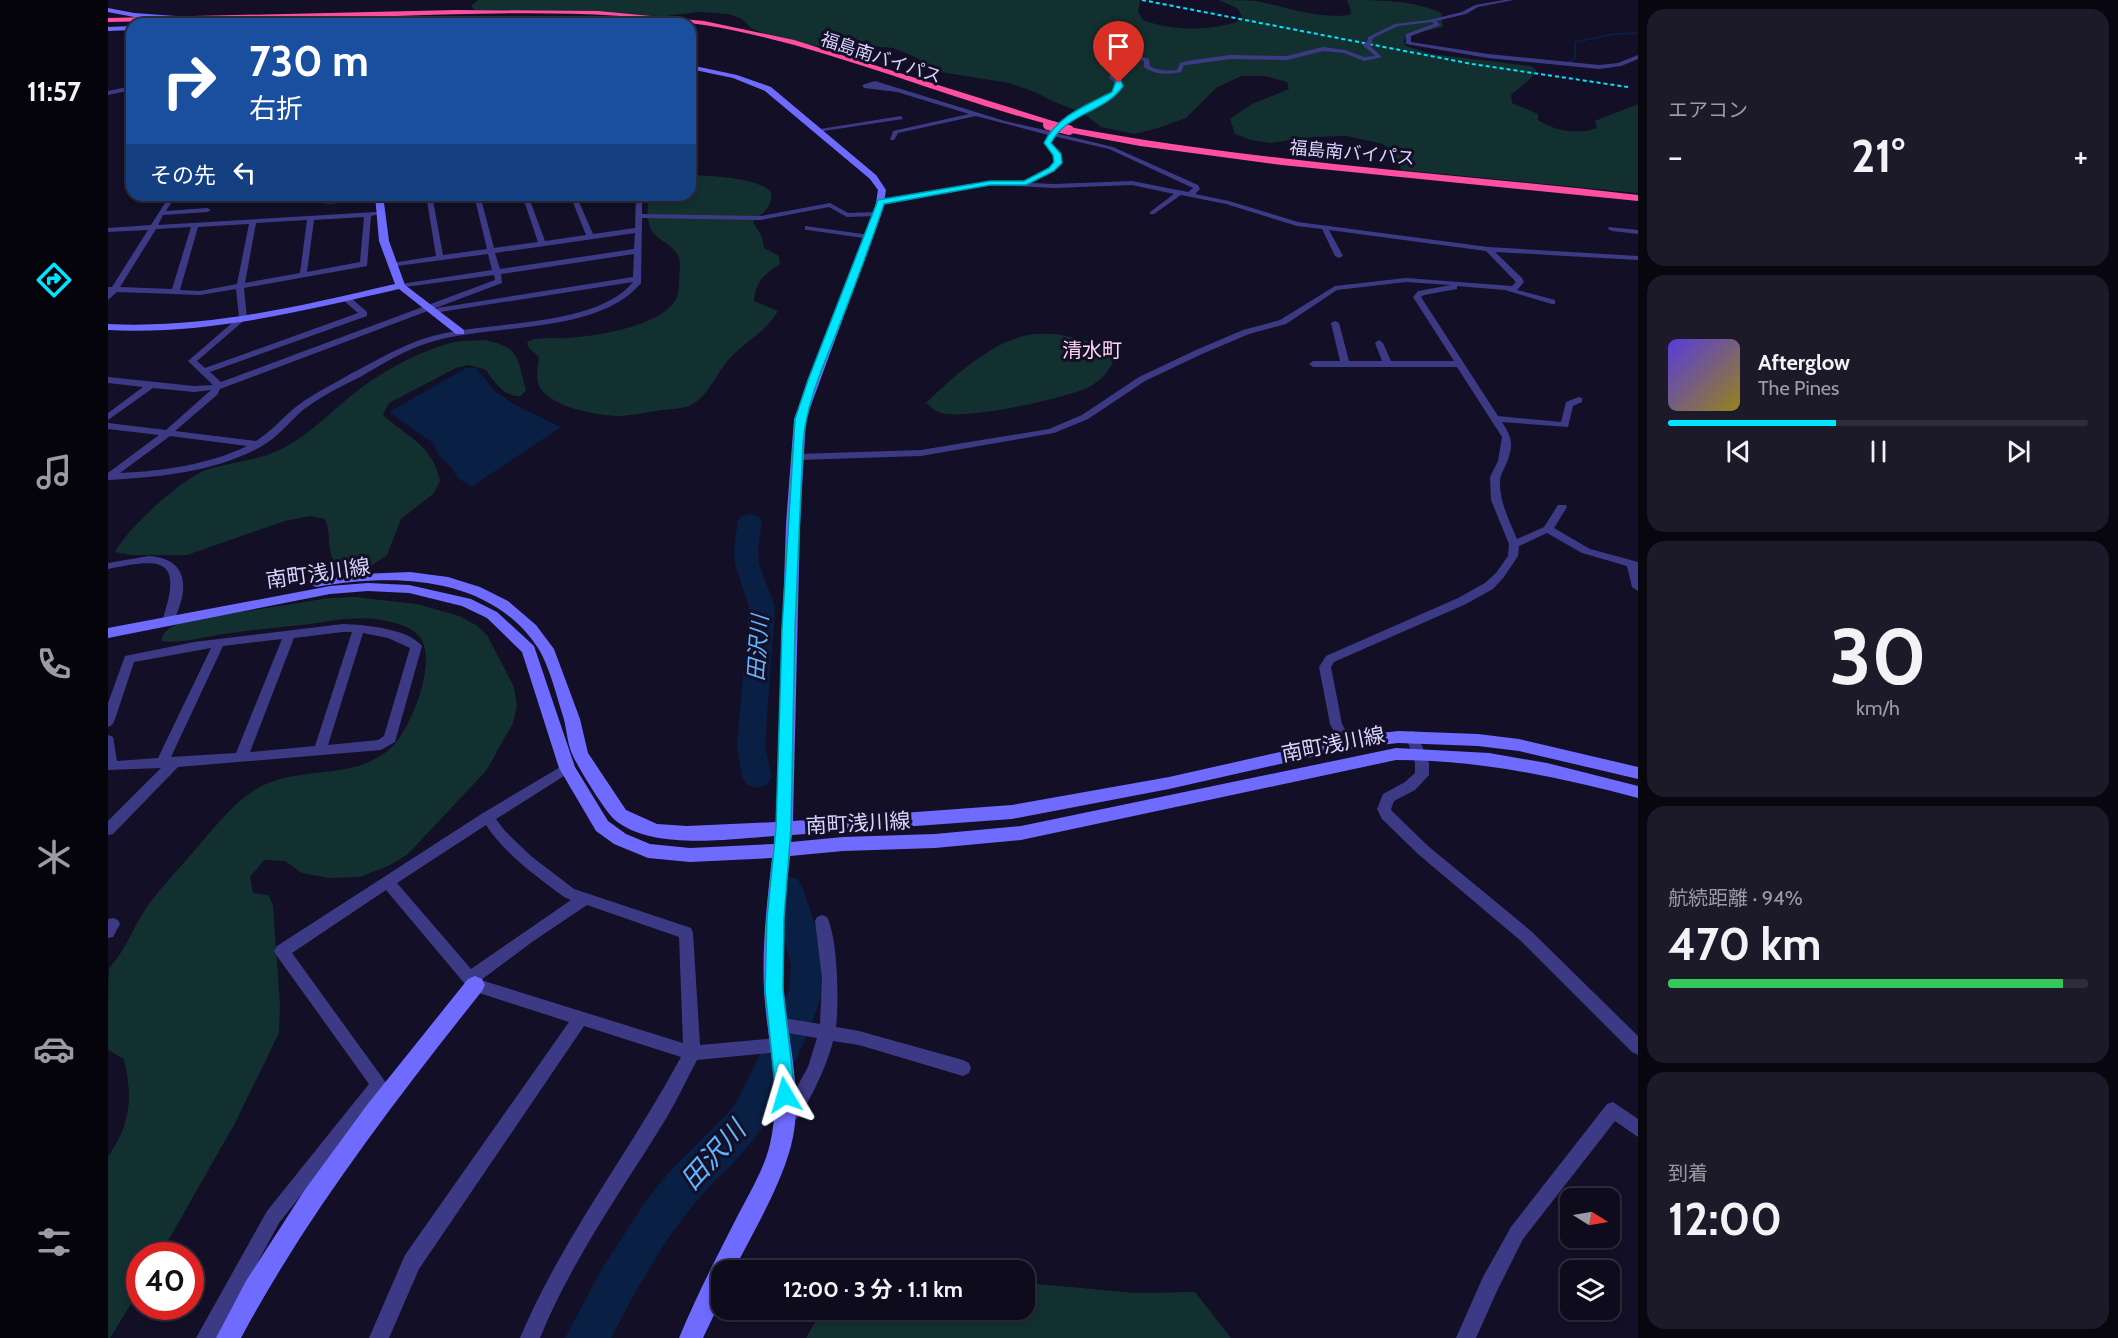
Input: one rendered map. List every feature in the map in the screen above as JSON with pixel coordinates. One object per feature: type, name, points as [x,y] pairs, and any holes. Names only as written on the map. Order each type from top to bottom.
[{"type":"highway","name":"福島南バイパス","points":[[186,18],[557,12],[656,18]]},
{"type":"highway","name":"福島南バイパス","points":[[398,18],[554,14],[621,18]]},
{"type":"highway","name":"福島南バイパス","points":[[108,22],[126,21]]},
{"type":"highway","name":"福島南バイパス","points":[[108,22],[126,22]]},
{"type":"highway","name":"福島南バイパス","points":[[696,23],[769,36],[1050,127]]},
{"type":"highway","name":"福島南バイパス","points":[[696,25],[758,36],[1050,127],[1070,128],[1158,147],[1253,160],[1638,195]]},
{"type":"street","points":[[1050,127],[1115,93],[1120,86],[1111,77],[1126,69],[1120,62],[1124,57],[1142,58],[1147,60],[1147,67],[1166,72],[1179,71],[1182,64],[1186,63],[1209,60],[1287,58],[1319,50],[1345,52],[1364,59],[1378,58],[1379,55],[1367,44],[1371,37],[1388,29],[1464,13],[1477,6],[1512,0]]},
{"type":"street","points":[[108,10],[144,16],[186,18]]},
{"type":"street","points":[[1432,20],[1438,24],[1408,35],[1408,43],[1482,56],[1599,68],[1619,65],[1638,57]]},
{"type":"street","points":[[108,29],[126,28]]},
{"type":"street","points":[[696,68],[760,84],[873,177],[882,190],[870,237],[813,380],[800,419],[793,524],[784,828],[776,900],[774,955],[777,1024],[785,1095],[784,1123],[780,1146],[768,1178],[727,1260]]},
{"type":"street","points":[[108,93],[126,89]]},
{"type":"street","points":[[897,90],[1015,125],[1050,127],[1111,147],[1191,183],[1197,189],[1190,194]]},
{"type":"street","points":[[892,139],[895,132],[976,113]]},
{"type":"street","points":[[817,130],[901,118]]},
{"type":"street","points":[[1026,183],[1051,170],[1058,163],[1057,154],[1047,143],[1050,127]]},
{"type":"street","points":[[638,216],[761,218],[826,205],[837,208],[847,215],[990,183],[1054,186],[1125,183],[1190,194],[1297,224],[1325,229],[1488,249],[1638,258]]},
{"type":"street","points":[[1152,213],[1181,192]]},
{"type":"street","points":[[108,298],[111,289],[156,227],[161,213],[170,201]]},
{"type":"street","points":[[341,216],[343,201]]},
{"type":"street","points":[[380,201],[384,241],[401,285],[460,333]]},
{"type":"street","points":[[430,201],[440,258]]},
{"type":"street","points":[[108,380],[194,389],[217,387],[429,310],[499,281],[478,201]]},
{"type":"street","points":[[527,201],[542,244]]},
{"type":"street","points":[[575,201],[590,237]]},
{"type":"street","points":[[108,477],[194,466],[232,455],[271,436],[306,404],[412,346],[460,333],[608,307],[626,296],[635,287],[639,201]]},
{"type":"street","points":[[161,213],[207,210]]},
{"type":"street","points":[[111,289],[175,293],[240,287],[364,264],[368,214]]},
{"type":"street","points":[[108,230],[381,214]]},
{"type":"street","points":[[303,276],[311,218]]},
{"type":"street","points":[[243,318],[240,287],[253,221]]},
{"type":"street","points":[[175,293],[195,225]]},
{"type":"street","points":[[808,228],[870,237]]},
{"type":"street","points":[[1325,229],[1339,256]]},
{"type":"street","points":[[392,264],[638,230]]},
{"type":"street","points":[[1612,230],[1638,232]]},
{"type":"street","points":[[1488,249],[1518,278],[1518,286],[1509,290]]},
{"type":"street","points":[[108,327],[151,329],[243,318],[401,285],[638,251]]},
{"type":"street","points":[[429,310],[637,279]]},
{"type":"street","points":[[798,457],[921,453],[1051,431],[1085,417],[1142,379],[1173,364],[1246,332],[1283,322],[1335,288],[1406,280],[1470,284],[1509,290],[1552,302]]},
{"type":"street","points":[[1347,743],[1336,724],[1325,667],[1330,659],[1489,586],[1513,556],[1514,544],[1496,500],[1495,477],[1507,444],[1507,437],[1417,297],[1421,293],[1470,284]]},
{"type":"street","points":[[206,372],[364,314],[346,298]]},
{"type":"street","points":[[108,477],[168,433],[214,393],[218,384],[192,362],[243,318]]},
{"type":"street","points":[[1335,323],[1345,363]]},
{"type":"street","points":[[1379,343],[1387,362]]},
{"type":"street","points":[[1313,364],[1387,362],[1459,364]]},
{"type":"street","points":[[108,417],[151,385]]},
{"type":"street","points":[[1496,419],[1565,425],[1569,404],[1579,400]]},
{"type":"street","points":[[108,426],[257,444]]},
{"type":"street","points":[[1514,544],[1548,529],[1562,507]]},
{"type":"street","points":[[1548,529],[1586,551],[1635,565],[1638,587]]},
{"type":"street","points":[[108,566],[153,559],[168,563],[175,569],[178,581],[170,617]]},
{"type":"street","name":"南町浅川線","points":[[108,633],[337,579],[410,576],[443,580],[475,590],[502,604],[531,628],[547,649],[572,719],[580,754],[620,815],[657,831],[677,833],[737,832],[1012,812],[1158,785],[1347,743],[1412,736],[1519,745],[1638,773]]},
{"type":"street","name":"南町浅川線","points":[[108,623],[170,617],[330,590],[368,587],[409,589],[466,602],[492,615],[529,650],[567,768],[602,826],[620,839],[648,851],[690,855],[843,844],[935,841],[1021,833],[1396,754],[1486,756],[1525,763],[1638,792]]},
{"type":"street","points":[[320,751],[359,628]]},
{"type":"street","points":[[108,722],[129,658],[219,643],[359,628],[408,640],[416,646],[390,739],[381,745],[241,758],[111,766],[108,740]]},
{"type":"street","points":[[241,758],[290,634]]},
{"type":"street","points":[[108,830],[169,762],[219,643]]},
{"type":"street","points":[[1412,736],[1422,763],[1422,776],[1410,786],[1388,798],[1384,809],[1388,816],[1423,850],[1467,884],[1526,936],[1638,1047]]},
{"type":"street","points":[[383,1090],[282,951],[567,768]]},
{"type":"street","points":[[488,817],[501,835],[547,878],[569,893],[686,933],[692,1053],[662,1110],[580,1240],[544,1304],[530,1338]]},
{"type":"street","points":[[387,882],[473,982],[580,1019],[692,1053],[779,1045]]},
{"type":"street","points":[[207,1338],[273,1216],[473,982],[527,937],[584,899]]},
{"type":"street","points":[[784,1123],[804,1094],[820,1062],[828,1032],[831,1009],[830,966],[822,921]]},
{"type":"street","points":[[379,1338],[412,1262],[580,1019]]},
{"type":"street","points":[[777,1024],[859,1038],[963,1068]]},
{"type":"street","points":[[228,1338],[247,1300],[299,1214],[383,1090]]},
{"type":"street","points":[[1466,1338],[1490,1284],[1517,1233],[1613,1110],[1638,1129]]},
{"type":"street","points":[[691,1338],[711,1295]]},
{"type":"green space","points":[[478,0],[1140,0],[1138,12],[1143,20],[1178,28],[1214,27],[1237,22],[1242,16],[1237,8],[1219,0],[1257,1],[1303,12],[1338,16],[1350,15],[1347,0],[1408,3],[1441,13],[1443,27],[1407,35],[1404,41],[1406,46],[1432,54],[1531,66],[1537,70],[1511,95],[1512,103],[1538,114],[1538,120],[1551,127],[1566,131],[1590,130],[1597,128],[1595,121],[1638,104],[1638,193],[1402,170],[1393,154],[1383,144],[1347,136],[1312,137],[1271,143],[1251,140],[1235,134],[1230,119],[1252,104],[1289,89],[1287,82],[1265,76],[1241,76],[1216,88],[1186,118],[1134,134],[1101,127],[1083,113],[1009,83],[941,72],[893,48],[850,44],[816,46],[772,37],[751,28],[742,19],[728,14],[699,12],[658,17],[603,12],[475,10],[471,6]]},
{"type":"green space","points":[[696,175],[744,180],[771,192],[769,206],[753,222],[762,237],[764,248],[779,256],[780,264],[769,271],[759,283],[754,301],[778,311],[762,331],[730,358],[702,397],[689,406],[621,416],[577,410],[555,401],[538,385],[539,357],[529,348],[527,342],[542,338],[580,337],[629,328],[659,315],[670,307],[677,297],[679,259],[674,249],[652,231],[648,201],[696,201]]},
{"type":"green space","points":[[1057,334],[1096,343],[1116,355],[1109,370],[1097,382],[1075,393],[992,411],[953,414],[939,412],[926,403],[960,372],[1000,345],[1028,335]]},
{"type":"green space","points":[[483,340],[511,350],[518,362],[526,390],[521,396],[505,392],[486,370],[469,365],[456,368],[389,403],[383,415],[425,450],[437,469],[440,481],[433,494],[401,519],[387,555],[372,565],[336,565],[331,554],[325,519],[310,516],[285,521],[187,555],[130,555],[115,552],[142,518],[195,475],[216,467],[276,452],[306,434],[371,381],[418,355],[455,342]]},
{"type":"green space","points":[[354,597],[417,604],[459,616],[476,625],[487,635],[514,687],[517,705],[513,723],[486,771],[407,855],[388,866],[360,877],[329,878],[302,873],[285,861],[264,860],[250,877],[253,893],[268,895],[273,905],[280,1005],[279,1033],[235,1123],[167,1242],[126,1242],[126,1312],[108,1338],[108,1157],[126,1121],[129,1098],[124,1059],[108,1050],[109,969],[156,894],[225,815],[247,796],[271,782],[363,764],[391,748],[407,726],[414,710],[420,694],[426,661],[424,647],[419,636],[412,630],[395,623],[365,618],[243,631],[185,641],[161,641],[169,629],[191,620],[329,598]]},
{"type":"green space","points":[[1035,1284],[1137,1293],[1195,1292],[1231,1338],[806,1338],[816,1320],[1035,1320]]},
{"type":"water","points":[[466,368],[476,368],[496,392],[517,406],[561,427],[471,487],[457,477],[452,468],[439,456],[433,443],[389,412]]},
{"type":"waterway","points":[[1567,63],[1575,58],[1575,42],[1615,34],[1638,33]]},
{"type":"waterway","name":"田沢川","points":[[750,521],[746,549],[747,564],[762,607],[751,746],[757,777]]},
{"type":"waterway","name":"田沢川","points":[[587,1338],[619,1280],[663,1211],[685,1184],[741,1127],[750,1114],[787,1038],[806,991],[808,964],[787,889]]},
{"type":"railway","points":[[1142,0],[1472,64],[1628,87]]},
{"type":"district","name":"清水町","points":[[1092,350]]},
{"type":"route","points":[[785,1095],[774,990],[774,955],[776,900],[784,828],[793,524],[800,419],[881,202],[990,183],[1026,183],[1055,168],[1058,163],[1057,154],[1047,143],[1054,130],[1075,114],[1115,93],[1120,86],[1119,83]]}]
